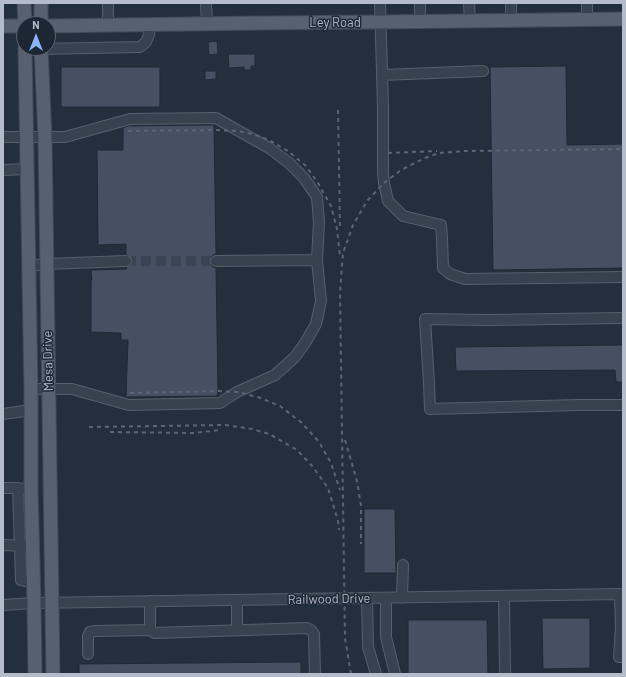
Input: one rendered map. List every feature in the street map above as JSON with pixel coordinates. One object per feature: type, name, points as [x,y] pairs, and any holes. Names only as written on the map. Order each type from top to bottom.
[{"type":"main road","points":[[24,3],[24,16]]},
{"type":"main road","points":[[41,3],[41,16]]},
{"type":"main road","name":"Ley Road","points":[[56,26],[623,19]]},
{"type":"main road","points":[[3,26],[16,25]]},
{"type":"main road","name":"Mesa Drive","points":[[25,56],[31,410],[25,489],[26,546],[34,583],[35,674]]},
{"type":"main road","name":"Mesa Drive","points":[[41,56],[45,138],[53,674]]},
{"type":"main road","points":[[25,489],[50,490]]},
{"type":"street","points":[[108,3],[108,25]]},
{"type":"street","points":[[206,3],[207,24]]},
{"type":"street","points":[[380,3],[383,173],[388,200],[404,216],[441,225],[443,268],[450,274],[465,280],[623,277]]},
{"type":"street","points":[[420,3],[420,22]]},
{"type":"street","points":[[470,3],[470,21]]},
{"type":"street","points":[[511,3],[511,21]]},
{"type":"street","points":[[587,3],[587,20]]},
{"type":"street","points":[[56,49],[140,47],[146,42],[150,25]]},
{"type":"street","points":[[382,74],[483,71]]},
{"type":"street","points":[[3,137],[65,137],[130,119],[216,118],[269,148],[289,163],[304,178],[317,197],[319,222],[317,260],[321,301],[316,324],[295,357],[275,375],[236,392],[220,403],[129,405],[72,388],[31,389]]},
{"type":"street","points":[[3,170],[27,169]]},
{"type":"street","points":[[216,261],[317,260]]},
{"type":"street","points":[[29,266],[126,261]]},
{"type":"street","points":[[623,318],[487,320],[426,319],[430,409],[623,405]]},
{"type":"street","points":[[3,414],[31,410]]},
{"type":"street","points":[[3,488],[25,489]]},
{"type":"street","points":[[3,545],[26,546]]},
{"type":"street","points":[[402,598],[403,565]]},
{"type":"street","points":[[622,594],[622,628],[619,657],[623,657]]},
{"type":"street","name":"Railwood Drive","points":[[3,605],[34,603],[622,594]]},
{"type":"street","points":[[504,596],[505,674]]},
{"type":"street","points":[[366,598],[368,647],[376,674]]},
{"type":"street","points":[[386,598],[386,637],[395,674]]},
{"type":"street","points":[[237,600],[237,630]]},
{"type":"street","points":[[150,601],[150,630]]},
{"type":"street","points":[[88,654],[88,636],[90,632],[95,631],[150,630],[155,633],[307,628],[314,634],[315,674]]},
{"type":"building","points":[[217,41],[218,54],[209,55],[208,42]]},
{"type":"building","points":[[228,54],[255,54],[255,66],[251,66],[251,70],[244,70],[244,67],[229,68]]},
{"type":"building","points":[[566,66],[567,145],[623,144],[623,268],[493,270],[490,67]]},
{"type":"building","points":[[61,67],[160,67],[160,107],[61,107]]},
{"type":"building","points":[[205,71],[216,71],[216,79],[205,80]]},
{"type":"building","points":[[214,125],[216,254],[212,256],[210,261],[211,265],[216,268],[217,396],[126,397],[128,340],[121,340],[121,333],[91,332],[91,270],[127,269],[126,267],[132,264],[131,257],[126,255],[126,244],[98,245],[97,150],[123,150],[123,128],[128,126]]},
{"type":"building","points":[[623,345],[623,382],[616,382],[615,370],[456,371],[455,347]]},
{"type":"building","points":[[364,509],[395,509],[396,573],[364,573]]},
{"type":"building","points":[[542,618],[590,618],[590,668],[543,669]]},
{"type":"building","points":[[408,620],[487,620],[488,674],[408,674]]},
{"type":"building","points":[[301,662],[301,674],[79,674],[79,664]]},
{"type":"tunnel","points":[[126,261],[216,261]]},
{"type":"railway","points":[[338,110],[340,226]]},
{"type":"railway","points":[[128,131],[237,131],[253,134],[269,140],[288,151],[306,166],[331,206],[337,229],[340,256]]},
{"type":"railway","points":[[351,674],[345,638],[340,293],[343,253],[353,225],[367,201],[384,183],[401,170],[439,153],[465,151],[623,149]]},
{"type":"railway","points":[[388,153],[437,151]]},
{"type":"railway","points":[[130,393],[237,392],[258,397],[280,406],[302,423],[319,442],[331,463],[340,490]]},
{"type":"railway","points":[[89,427],[225,425],[252,429],[269,434],[297,450],[313,467],[328,488],[338,521],[339,530]]},
{"type":"railway","points":[[110,432],[194,433],[220,430]]},
{"type":"railway","points":[[345,440],[357,481],[361,506],[361,544]]}]
